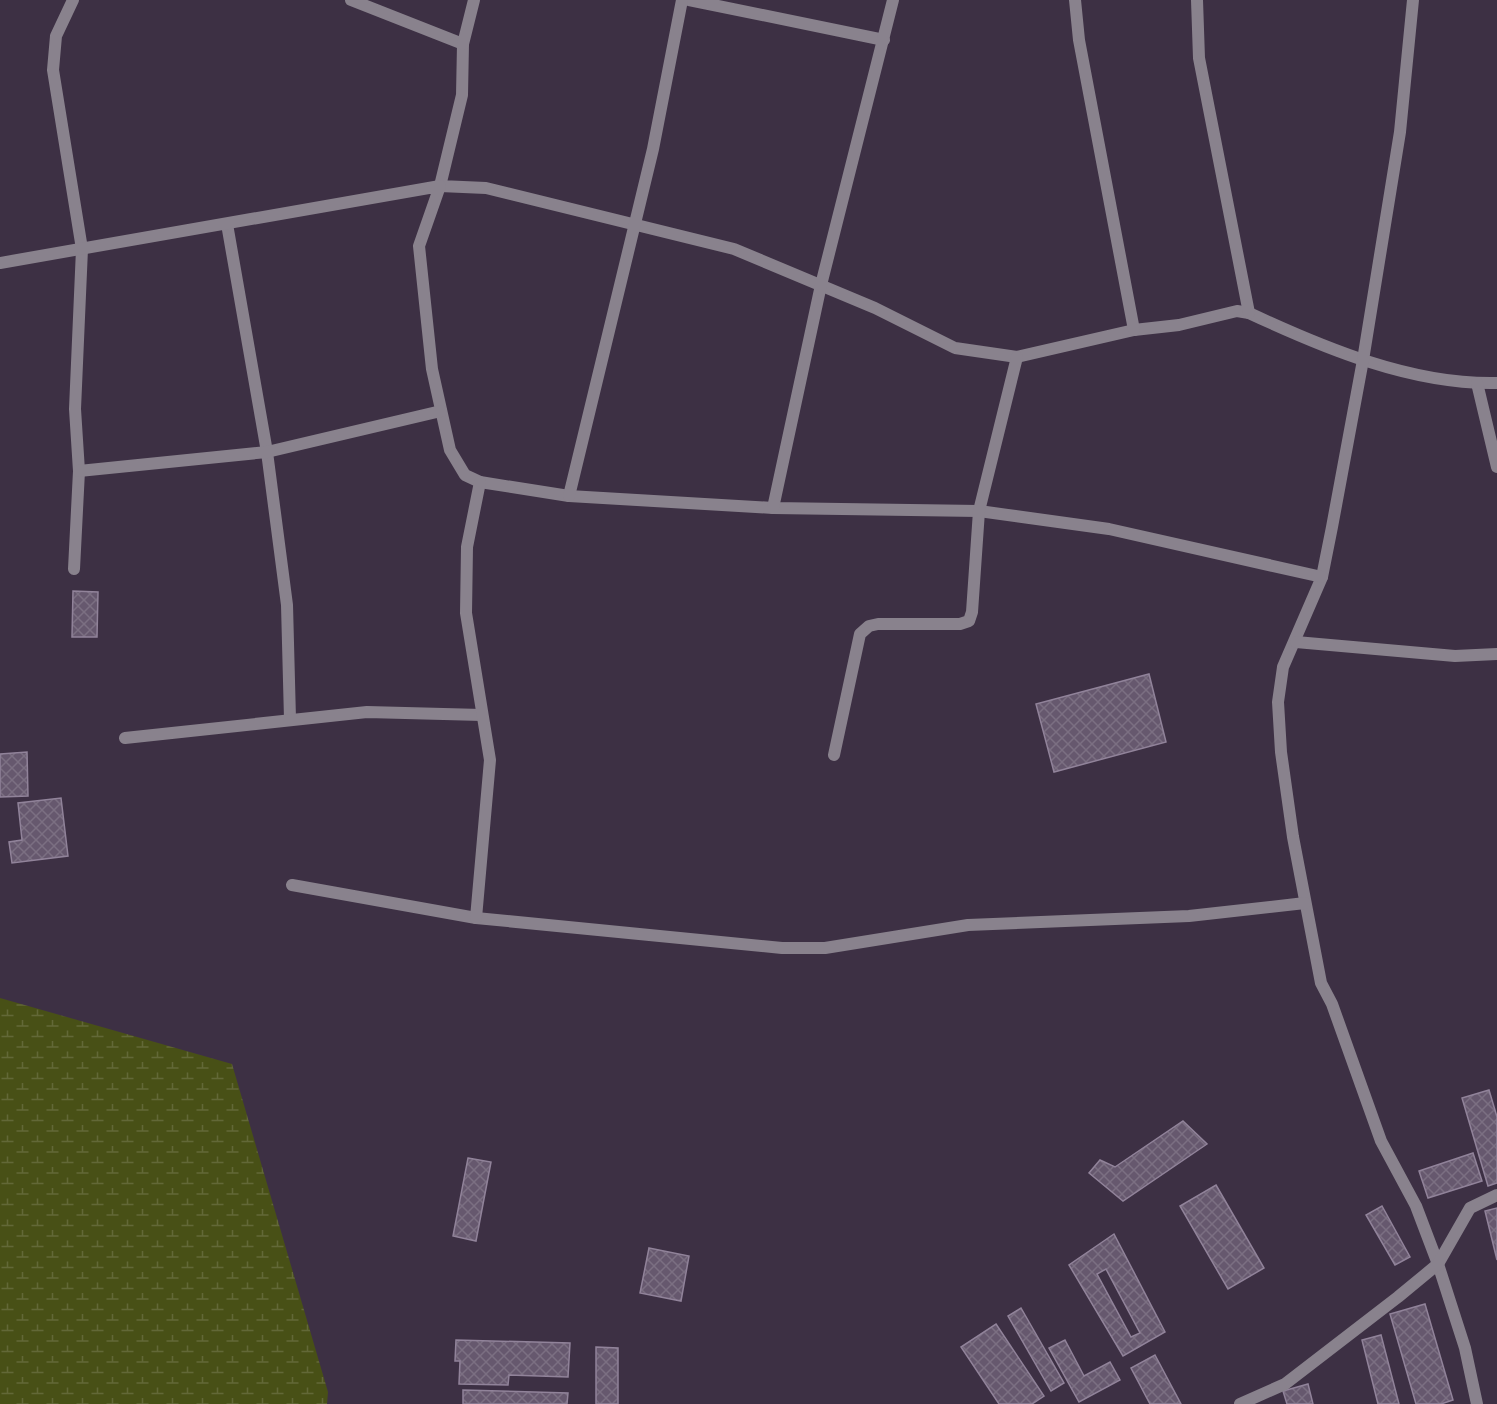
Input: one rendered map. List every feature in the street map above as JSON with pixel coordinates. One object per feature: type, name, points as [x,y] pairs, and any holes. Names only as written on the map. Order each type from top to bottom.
[{"type":"street","points":[[73,0],[56,36],[53,70],[81,249],[75,409],[79,471],[74,569]]},
{"type":"street","points":[[351,0],[463,44]]},
{"type":"street","points":[[474,0],[463,44],[462,95],[440,186],[419,246],[432,369],[450,450],[465,475],[480,482],[569,496],[773,508],[979,511],[1109,529],[1322,577]]},
{"type":"street","points":[[569,496],[636,226],[681,0]]},
{"type":"street","points":[[689,0],[884,40]]},
{"type":"street","points":[[773,508],[821,285],[893,0]]},
{"type":"street","points":[[1075,0],[1079,40],[1134,330]]},
{"type":"street","points":[[1197,0],[1199,58],[1249,313]]},
{"type":"street","points":[[1413,0],[1400,132],[1363,360],[1322,577],[1296,642],[1283,666],[1278,702],[1281,752],[1305,903],[1322,983],[1332,1004],[1381,1141],[1416,1206],[1438,1264],[1464,1348],[1477,1404]]},
{"type":"street","points":[[0,263],[440,186],[486,188],[734,249],[875,308],[955,348],[1017,357],[1134,330],[1179,325],[1237,311],[1249,313],[1315,344],[1363,360],[1477,383],[1497,383]]},
{"type":"street","points":[[227,224],[267,452],[286,605],[290,719]]},
{"type":"street","points":[[834,755],[860,634],[869,626],[878,624],[960,624],[969,621],[972,612],[979,511],[1017,357]]},
{"type":"street","points":[[1477,383],[1497,467]]},
{"type":"street","points":[[79,471],[267,452],[441,411]]},
{"type":"street","points":[[476,918],[490,760],[466,613],[467,547],[480,482]]},
{"type":"street","points":[[1296,642],[1455,656],[1497,654]]},
{"type":"street","points":[[125,738],[367,712],[482,716]]},
{"type":"street","points":[[292,885],[476,918],[782,948],[825,948],[968,925],[1189,916],[1305,903]]},
{"type":"street","points":[[1240,1404],[1285,1384],[1333,1349],[1438,1264],[1470,1208],[1497,1195]]},
{"type":"green space","points":[[0,998],[232,1064],[328,1392],[327,1404],[0,1404]]},
{"type":"building","points":[[73,591],[98,592],[97,637],[72,637]]},
{"type":"building","points":[[1149,674],[1166,742],[1054,772],[1036,704]]},
{"type":"building","points":[[27,752],[28,796],[0,797],[0,754]]},
{"type":"building","points":[[61,798],[68,856],[12,863],[9,842],[22,840],[18,803]]},
{"type":"building","points":[[1489,1090],[1497,1117],[1497,1183],[1488,1186],[1462,1098]]},
{"type":"building","points":[[1183,1121],[1207,1144],[1123,1201],[1089,1173],[1100,1160],[1115,1167]]},
{"type":"building","points":[[1473,1153],[1482,1181],[1428,1198],[1419,1171]]},
{"type":"building","points":[[468,1158],[491,1162],[476,1241],[453,1236]]},
{"type":"building","points":[[1216,1185],[1264,1268],[1228,1289],[1180,1206]]},
{"type":"building","points":[[1382,1206],[1410,1257],[1395,1265],[1366,1215]]},
{"type":"building","points":[[1497,1208],[1497,1260],[1485,1211]]},
{"type":"building","points":[[1114,1234],[1165,1332],[1123,1356],[1069,1265]],"holes":[[[1106,1269],[1140,1333],[1131,1337],[1097,1274]]]},
{"type":"building","points":[[649,1248],[689,1256],[681,1301],[640,1293]]},
{"type":"building","points":[[1425,1304],[1453,1400],[1441,1404],[1416,1404],[1390,1314]]},
{"type":"building","points":[[1021,1308],[1064,1383],[1051,1391],[1008,1316]]},
{"type":"building","points":[[996,1324],[1044,1396],[1032,1404],[999,1404],[961,1347]]},
{"type":"building","points":[[1381,1335],[1399,1404],[1378,1404],[1362,1340]]},
{"type":"building","points":[[456,1340],[570,1343],[568,1377],[509,1375],[508,1385],[459,1384],[460,1361],[455,1361]]},
{"type":"building","points":[[1065,1340],[1084,1376],[1110,1362],[1120,1380],[1079,1402],[1049,1348]]},
{"type":"building","points":[[596,1347],[618,1348],[618,1404],[596,1404]]},
{"type":"building","points":[[1155,1355],[1181,1404],[1150,1404],[1131,1368]]},
{"type":"building","points":[[1308,1384],[1313,1404],[1287,1404],[1283,1391]]},
{"type":"building","points":[[463,1390],[568,1393],[567,1404],[463,1404]]}]
